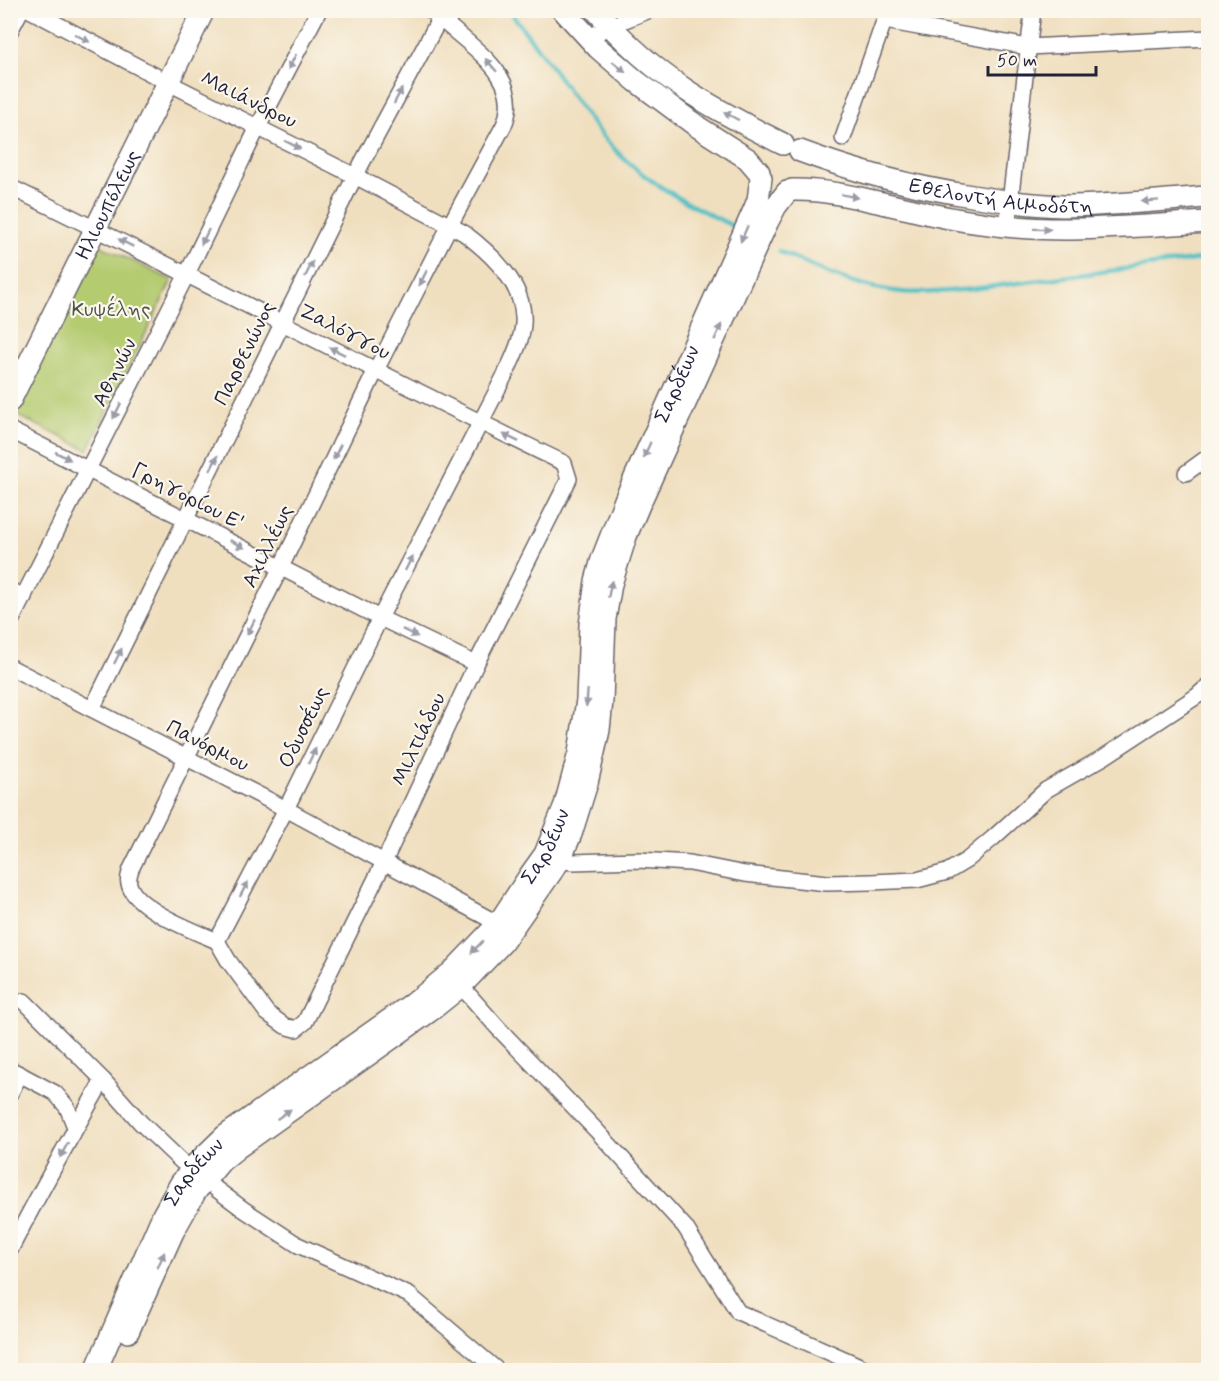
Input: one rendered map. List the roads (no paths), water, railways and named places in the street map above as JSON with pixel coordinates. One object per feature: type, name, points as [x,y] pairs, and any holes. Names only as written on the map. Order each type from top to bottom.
[{"type":"main road","name":"Ηλιουπόλεως","points":[[10,400],[204,10]]},
{"type":"main road","points":[[563,10],[588,38],[636,81],[753,164],[765,185],[772,190],[827,192],[869,199],[948,218],[1007,227],[1084,228],[1209,222]]},
{"type":"main road","name":"Εθελοντή Αιμοδότη","points":[[603,18],[642,55],[687,91],[791,148],[841,166],[913,186],[1010,202],[1044,205],[1087,205],[1209,197]]},
{"type":"main road","points":[[760,175],[759,163],[767,149],[774,145],[791,148],[805,159],[807,168],[800,185],[790,191]]},
{"type":"main road","name":"Σαρδέων","points":[[553,857],[579,753],[587,699],[591,615],[602,559],[625,500],[754,210],[758,200],[760,175]]},
{"type":"main road","name":"Σαρδέων","points":[[111,1371],[179,1220],[196,1191],[212,1172],[237,1148],[430,1011],[461,986],[492,955],[504,928],[553,857],[579,810],[599,730],[605,619],[617,563],[626,536],[767,223],[776,206],[790,191]]},
{"type":"main road","name":"Σαρδέων","points":[[96,1371],[163,1215],[181,1183],[196,1164],[225,1137],[426,993],[504,928]]},
{"type":"street","points":[[10,32],[21,10]]},
{"type":"street","name":"Μαιάνδρου","points":[[30,10],[450,225],[479,244],[506,273],[514,286],[523,312],[523,325],[516,351],[481,423]]},
{"type":"street","name":"Αθηνών","points":[[10,623],[17,593],[88,469],[187,274],[258,127],[319,10]]},
{"type":"street","points":[[588,38],[603,18],[650,10]]},
{"type":"street","points":[[1007,227],[1033,10]]},
{"type":"street","name":"Αχιλλέως","points":[[217,941],[149,908],[130,887],[128,877],[376,370],[507,118],[508,97],[500,75],[478,51],[435,14]]},
{"type":"street","name":"Παρθενώνος","points":[[92,709],[435,14]]},
{"type":"street","points":[[843,138],[886,16],[1028,47],[1209,38]]},
{"type":"street","name":"Ζαλόγγου","points":[[10,187],[564,463]]},
{"type":"street","name":"Οδυσσέως","points":[[217,941],[481,423]]},
{"type":"street","name":"Γρηγορίου Ε'","points":[[10,430],[380,618],[476,664]]},
{"type":"street","points":[[1186,472],[1209,457]]},
{"type":"street","name":"Μιλτιάδου","points":[[217,941],[228,960],[267,1013],[285,1026],[296,1029],[305,1022],[384,862],[476,664],[569,479],[564,463]]},
{"type":"street","name":"Πανόρμου","points":[[10,667],[286,809],[504,928]]},
{"type":"street","points":[[553,857],[572,862],[638,860],[690,863],[745,874],[827,883],[916,880],[947,872],[967,860],[1046,790],[1104,757],[1209,686]]},
{"type":"street","points":[[461,986],[685,1227],[738,1312],[869,1371]]},
{"type":"street","points":[[24,1001],[182,1162]]},
{"type":"street","points":[[10,1094],[15,1071],[55,1093],[67,1107],[75,1127]]},
{"type":"street","points":[[10,1250],[66,1148],[75,1127],[103,1080]]},
{"type":"street","points":[[216,1189],[298,1245],[409,1295],[496,1371]]},
{"type":"waterway","points":[[509,10],[590,120],[623,158],[647,178],[671,193],[735,227]]},
{"type":"waterway","points":[[779,251],[854,282],[870,287],[911,293],[972,289],[1208,258]]},
{"type":"park label","name":"Κυψέλης","points":[[111,309]]}]
